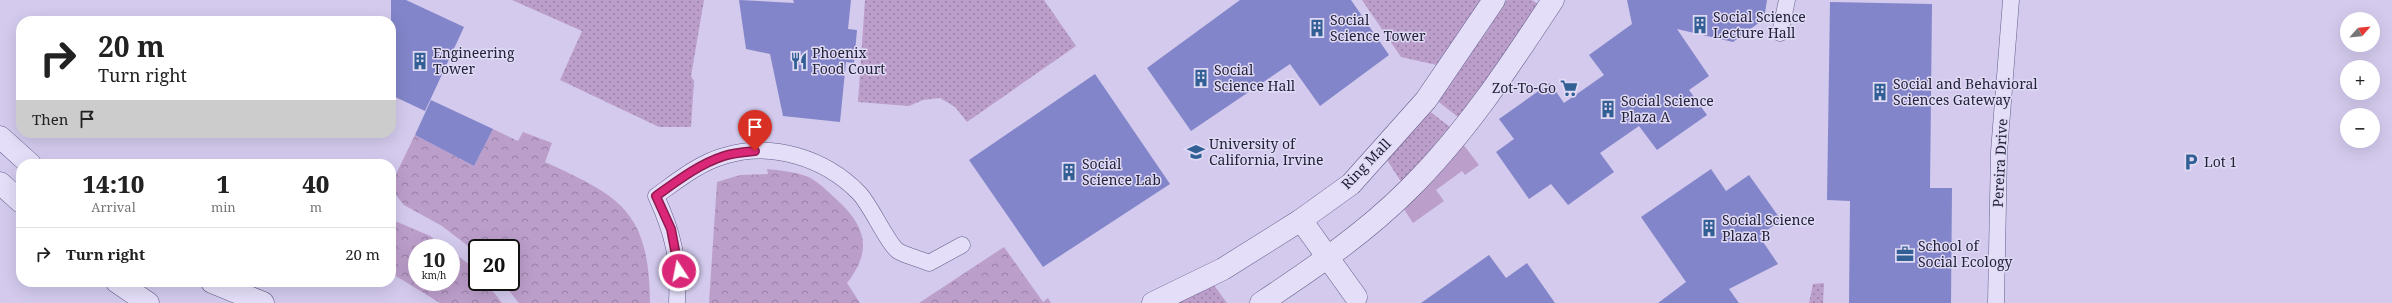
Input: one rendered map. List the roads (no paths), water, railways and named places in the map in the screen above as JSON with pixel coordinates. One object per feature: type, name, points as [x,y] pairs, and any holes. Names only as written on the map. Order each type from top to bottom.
[{"type":"street","name":"Ring Mall","points":[[1153,303],[1223,269],[1301,220],[1351,184],[1426,100],[1494,0]]},
{"type":"street","points":[[1261,303],[1328,258],[1407,191],[1464,128],[1553,0]]},
{"type":"street","points":[[0,137],[24,159]]},
{"type":"street","points":[[0,183],[16,197]]},
{"type":"street","points":[[1301,220],[1356,297]]},
{"type":"street","points":[[124,287],[148,303]]},
{"type":"street","points":[[224,287],[263,303]]},
{"type":"lane","points":[[1780,34],[1787,0]]},
{"type":"lane","name":"Pereira Drive","points":[[1996,303],[1999,152],[2011,0]]},
{"type":"lane","points":[[677,303],[679,271],[671,229],[656,196],[685,176],[724,155],[755,151],[795,154],[830,168],[859,193],[897,250],[929,263],[962,246]]},
{"type":"place","name":"Social Science Lecture Hall","points":[[1700,25]]},
{"type":"place","name":"Social Science Tower","points":[[1317,28]]},
{"type":"place","name":"Engineering Tower","points":[[420,61]]},
{"type":"place","name":"Phoenix Food Court","points":[[799,61]]},
{"type":"place","name":"Social Science Hall","points":[[1201,78]]},
{"type":"place","name":"Zot-To-Go","points":[[1569,88]]},
{"type":"place","name":"Social and Behavioral Sciences Gateway","points":[[1880,92]]},
{"type":"place","name":"Social Science Plaza A","points":[[1608,109]]},
{"type":"place","name":"University of California, Irvine","points":[[1196,152]]},
{"type":"place","name":"Lot 1","points":[[2191,162]]},
{"type":"place","name":"Social Science Lab","points":[[1069,172]]},
{"type":"place","name":"Social Science Plaza B","points":[[1709,228]]},
{"type":"place","name":"School of Social Ecology","points":[[1905,254]]}]
